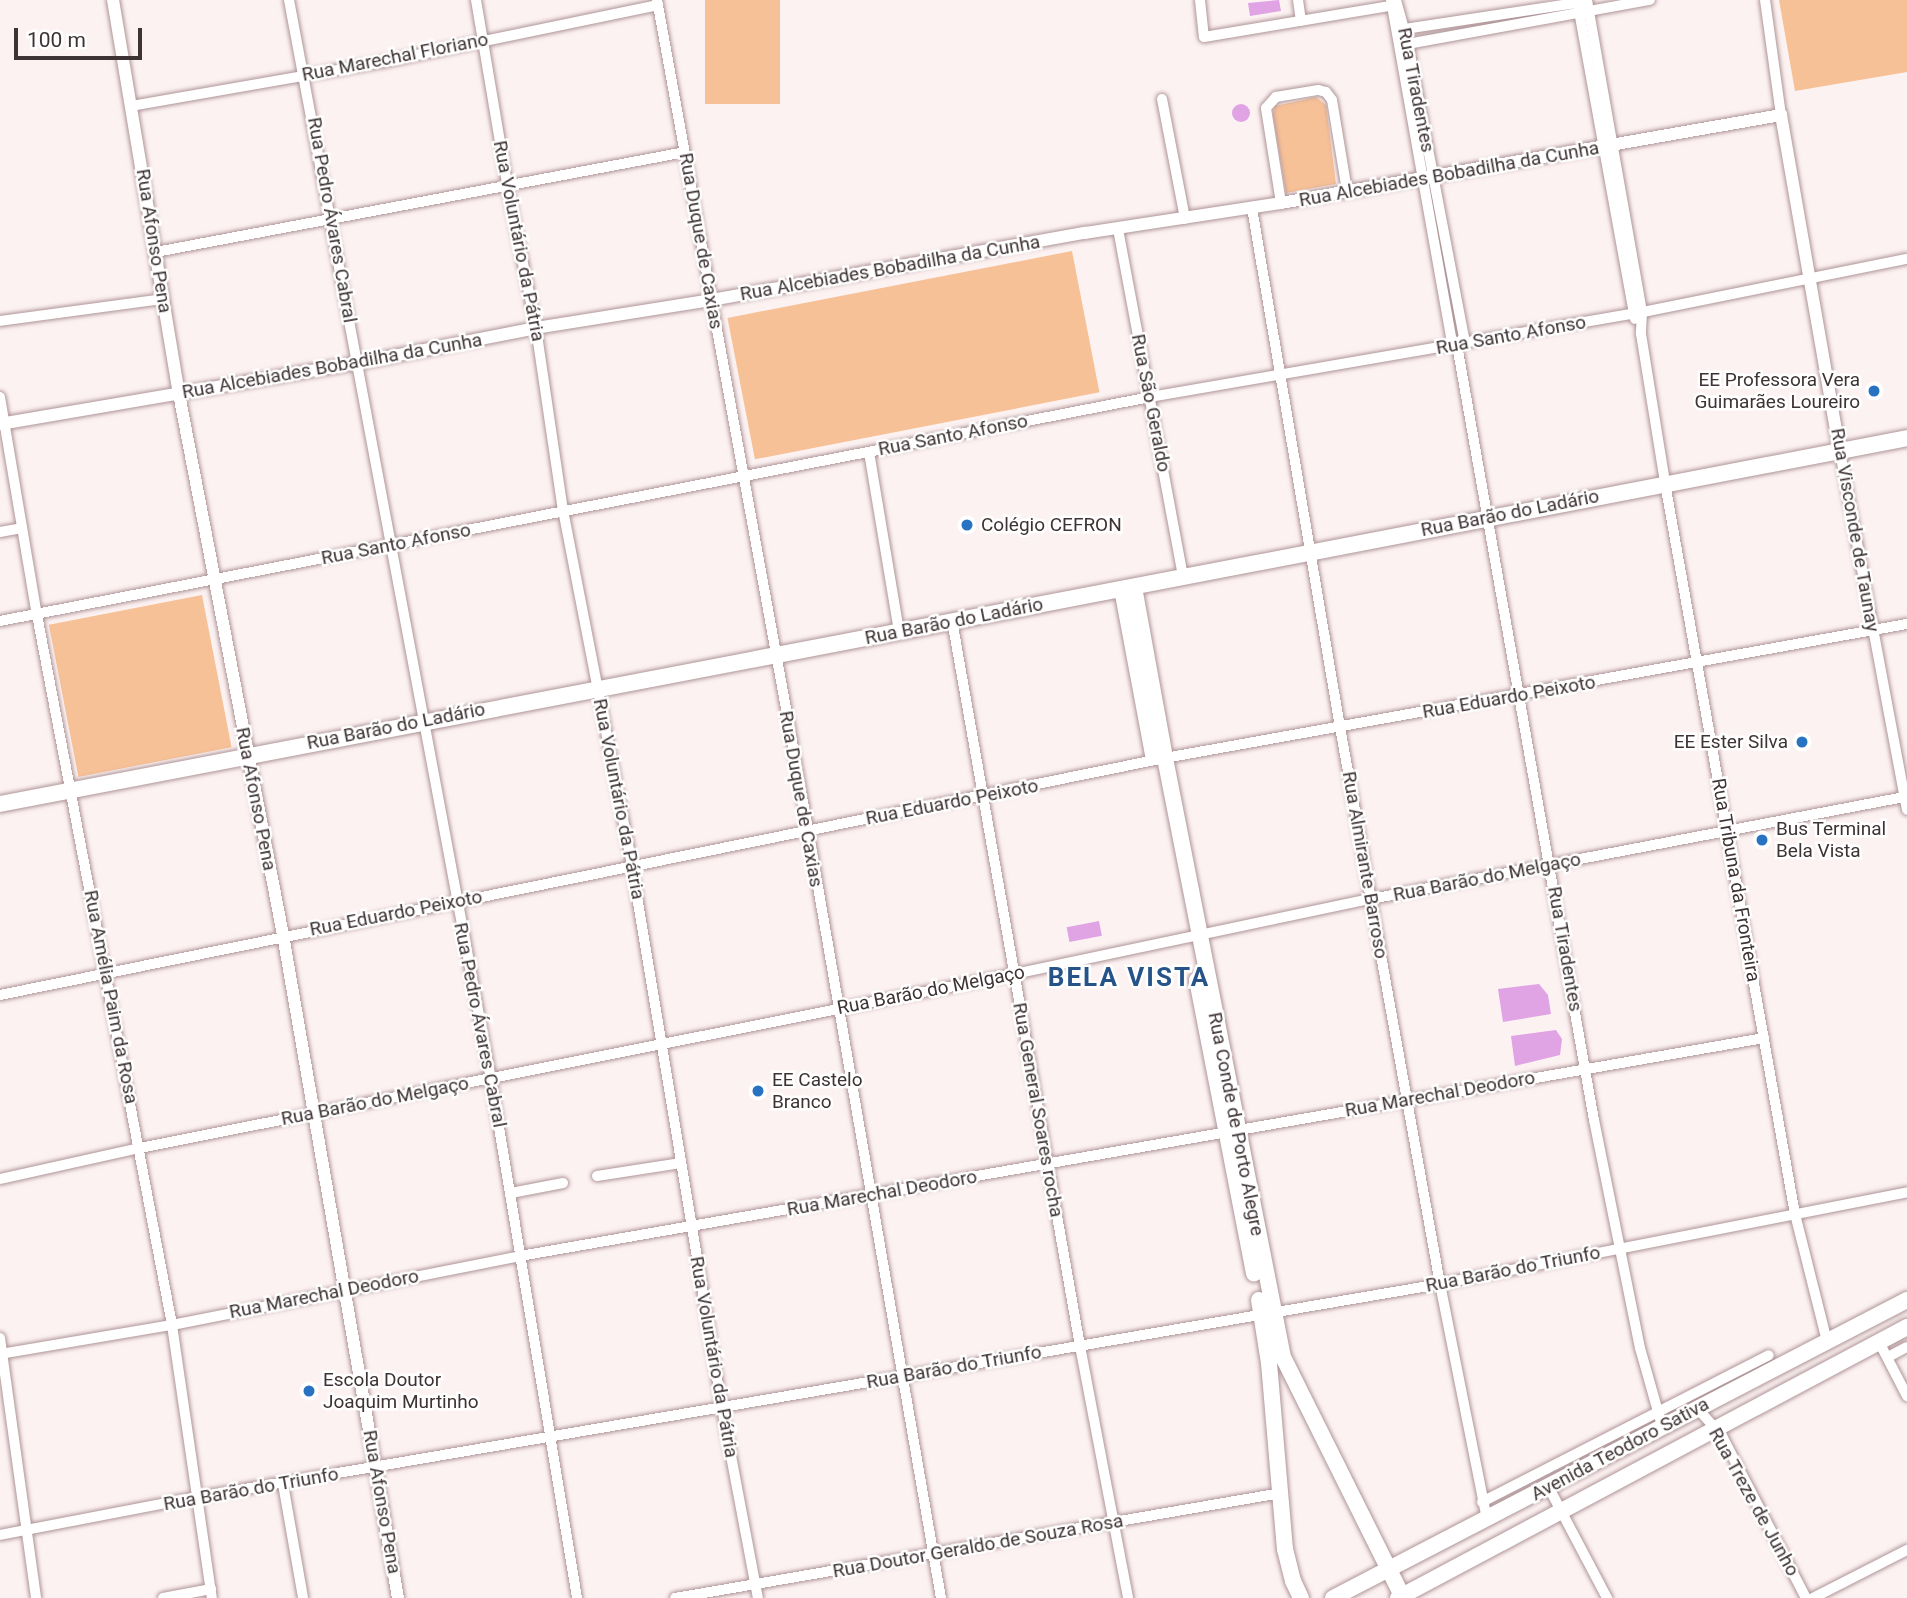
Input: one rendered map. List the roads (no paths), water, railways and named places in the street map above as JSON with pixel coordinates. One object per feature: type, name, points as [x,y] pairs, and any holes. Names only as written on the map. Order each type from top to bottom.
[{"type":"main road","name":"Rua Barão do Ladário","points":[[0,804],[248,754],[776,656],[1907,438]]},
{"type":"main road","name":"Rua Conde de Porto Alegre","points":[[1128,588],[1267,1312],[1285,1549],[1293,1581],[1301,1598]]},
{"type":"main road","name":"Avenida Teodoro Sativa","points":[[1333,1598],[1487,1520],[1660,1420],[1697,1408],[1907,1300]]},
{"type":"main road","name":"Rua Conde de Porto Alegre","points":[[1267,1312],[1288,1371],[1401,1597]]},
{"type":"main road","name":"Avenida Teodoro Sativa","points":[[1401,1597],[1561,1509],[1907,1327]]},
{"type":"street","name":"Rua Afonso Pena","points":[[113,0],[179,394],[283,935],[398,1598]]},
{"type":"street","name":"Rua Pedro Ávares Cabral","points":[[289,0],[305,75],[422,722],[491,1079],[577,1598]]},
{"type":"street","name":"Rua Voluntário da Pátria","points":[[476,0],[507,184],[536,328],[563,510],[632,866],[722,1408],[758,1598]]},
{"type":"street","points":[[1199,0],[1204,37],[1394,2]]},
{"type":"street","points":[[1298,0],[1301,21]]},
{"type":"street","points":[[1401,30],[1584,4],[1650,0]]},
{"type":"street","name":"Rua Visconde de Taunay","points":[[1765,0],[1781,115],[1840,452],[1907,810]]},
{"type":"street","name":"Rua Marechal Floriano","points":[[131,106],[483,40],[658,2]]},
{"type":"street","name":"Rua Duque de Caxias","points":[[658,2],[808,829],[869,1195],[941,1598]]},
{"type":"street","name":"Rua Tiradentes","points":[[1394,2],[1427,177],[1451,338],[1457,345],[1594,1120],[1646,1372],[1660,1420]]},
{"type":"street","points":[[1404,45],[1584,4]]},
{"type":"street","name":"Rua Tribuna da Fronteira","points":[[1584,4],[1607,147],[1642,334],[1664,483],[1795,1214],[1828,1341]]},
{"type":"street","points":[[1281,203],[1266,108],[1276,97],[1318,90],[1326,92],[1332,100],[1348,191]]},
{"type":"street","points":[[1162,99],[1185,219]]},
{"type":"street","name":"Rua Alcebiades Bobadilha da Cunha","points":[[2,424],[358,363],[536,328],[1252,208],[1781,115]]},
{"type":"street","points":[[156,252],[685,152]]},
{"type":"street","name":"Rua Almirante Barroso","points":[[1252,208],[1340,727],[1440,1284],[1487,1520]]},
{"type":"street","name":"Rua São Geraldo","points":[[1118,229],[1182,576]]},
{"type":"street","name":"Rua Santo Afonso","points":[[0,621],[1150,397],[1638,313],[1907,259]]},
{"type":"street","points":[[0,321],[163,299]]},
{"type":"street","name":"Rua Amélia Paim da Rosa","points":[[0,397],[2,424],[37,615],[172,1325],[211,1593]]},
{"type":"street","points":[[869,452],[899,631]]},
{"type":"street","points":[[0,532],[22,528]]},
{"type":"street","name":"Rua General Soares rocha","points":[[952,620],[1047,1164],[1128,1598]]},
{"type":"street","name":"Rua Eduardo Peixoto","points":[[0,995],[283,935],[808,829],[982,797],[1159,759],[1907,624]]},
{"type":"street","name":"Rua Barão do Melgaço","points":[[0,1180],[140,1148],[1014,974],[1371,899],[1904,797]]},
{"type":"street","name":"Rua Marechal Deodoro","points":[[2,1353],[172,1325],[520,1256],[1764,1038]]},
{"type":"street","points":[[597,1176],[681,1163]]},
{"type":"street","points":[[511,1193],[563,1183]]},
{"type":"street","name":"Rua Barão do Triunfo","points":[[0,1535],[198,1497],[1440,1284],[1907,1192]]},
{"type":"street","points":[[0,1338],[36,1598]]},
{"type":"street","points":[[1879,1342],[1907,1396]]},
{"type":"street","points":[[1888,1357],[1907,1347]]},
{"type":"street","points":[[1482,1502],[1660,1420],[1769,1355]]},
{"type":"street","name":"Rua Treze de Junho","points":[[1697,1408],[1716,1427],[1806,1598]]},
{"type":"street","points":[[283,1484],[303,1598]]},
{"type":"street","points":[[1548,1486],[1607,1598]]},
{"type":"street","name":"Rua Doutor Geraldo de Souza Rosa","points":[[676,1598],[1281,1493]]},
{"type":"street","points":[[1813,1598],[1907,1550]]},
{"type":"street","points":[[163,1598],[211,1593]]},
{"type":"place","name":"EE Professora Vera Guimarães Loureiro","points":[[1874,391]]},
{"type":"place","name":"Colégio CEFRON","points":[[967,525]]},
{"type":"place","name":"EE Ester Silva","points":[[1802,742]]},
{"type":"place","name":"Bus Terminal Bela Vista","points":[[1762,840]]},
{"type":"place","name":"EE Castelo Branco","points":[[758,1091]]},
{"type":"place","name":"Escola Doutor Joaquim Murtinho","points":[[309,1391]]},
{"type":"district","name":"BELA VISTA","points":[[1129,978]]}]
